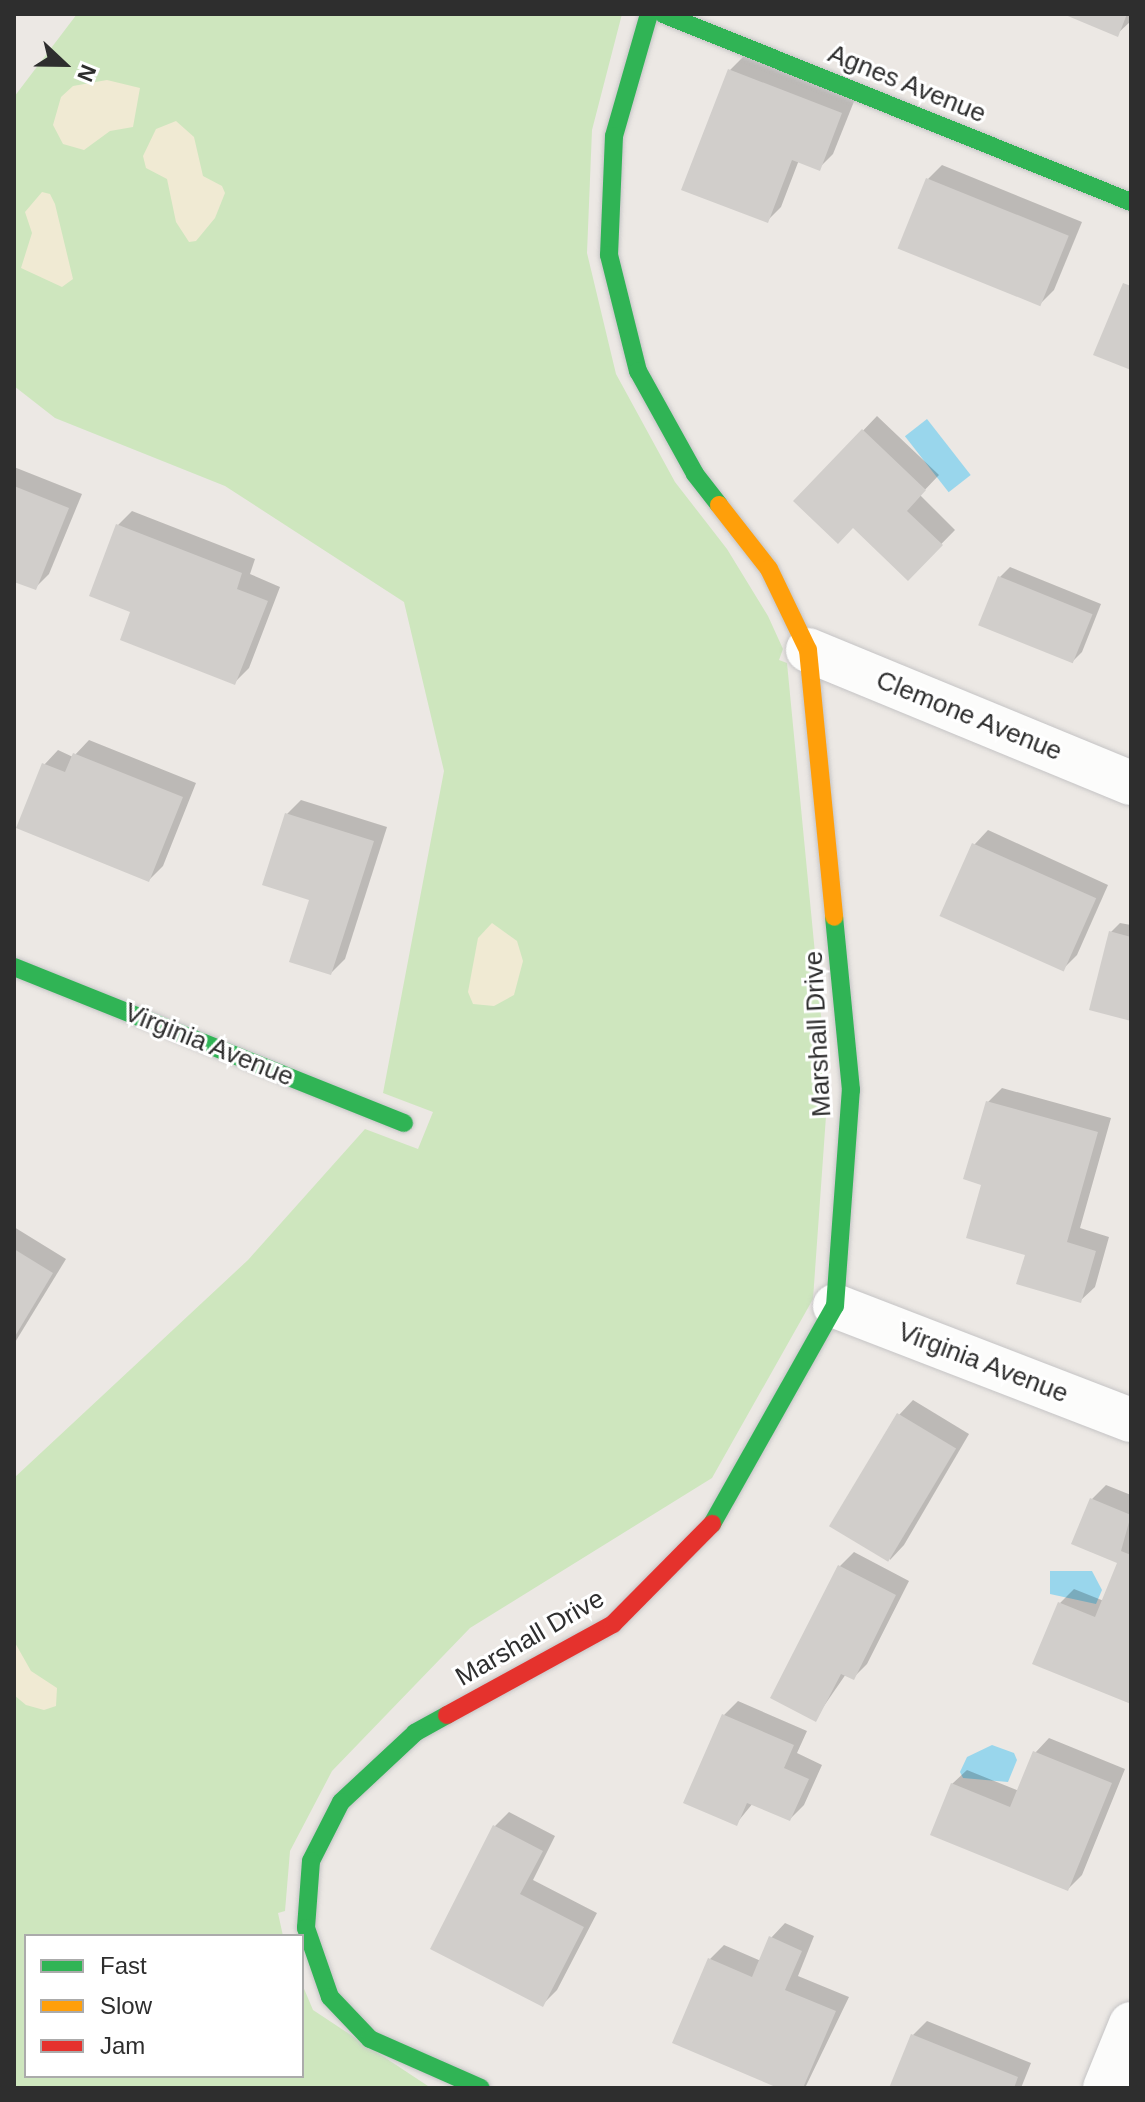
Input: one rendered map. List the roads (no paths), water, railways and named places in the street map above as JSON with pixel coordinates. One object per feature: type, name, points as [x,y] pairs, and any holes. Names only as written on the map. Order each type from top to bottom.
[{"type":"street","name":"Marshall Drive","points":[[481,2088],[370,2039],[330,1997],[306,1928],[311,1861],[341,1802],[415,1733],[613,1624],[706,1535],[835,1306],[851,1090],[808,650],[769,569],[695,474],[638,371],[613,270],[614,136],[649,14]]},
{"type":"street","name":"Agnes Avenue","points":[[663,14],[1131,202]]},
{"type":"street","name":"Clemone Avenue","points":[[808,650],[1131,783]]},
{"type":"street","name":"Virginia Avenue","points":[[14,967],[404,1123]]},
{"type":"street","name":"Virginia Avenue","points":[[835,1306],[1131,1420]]},
{"type":"street","points":[[1105,2088],[1131,2024]]},
{"type":"water","points":[[927,419],[971,475],[949,492],[905,436]]},
{"type":"water","points":[[1050,1571],[1092,1571],[1102,1590],[1096,1604],[1050,1594]]},
{"type":"water","points":[[992,1745],[1014,1753],[1017,1760],[1008,1782],[963,1778],[960,1772],[967,1757]]}]
